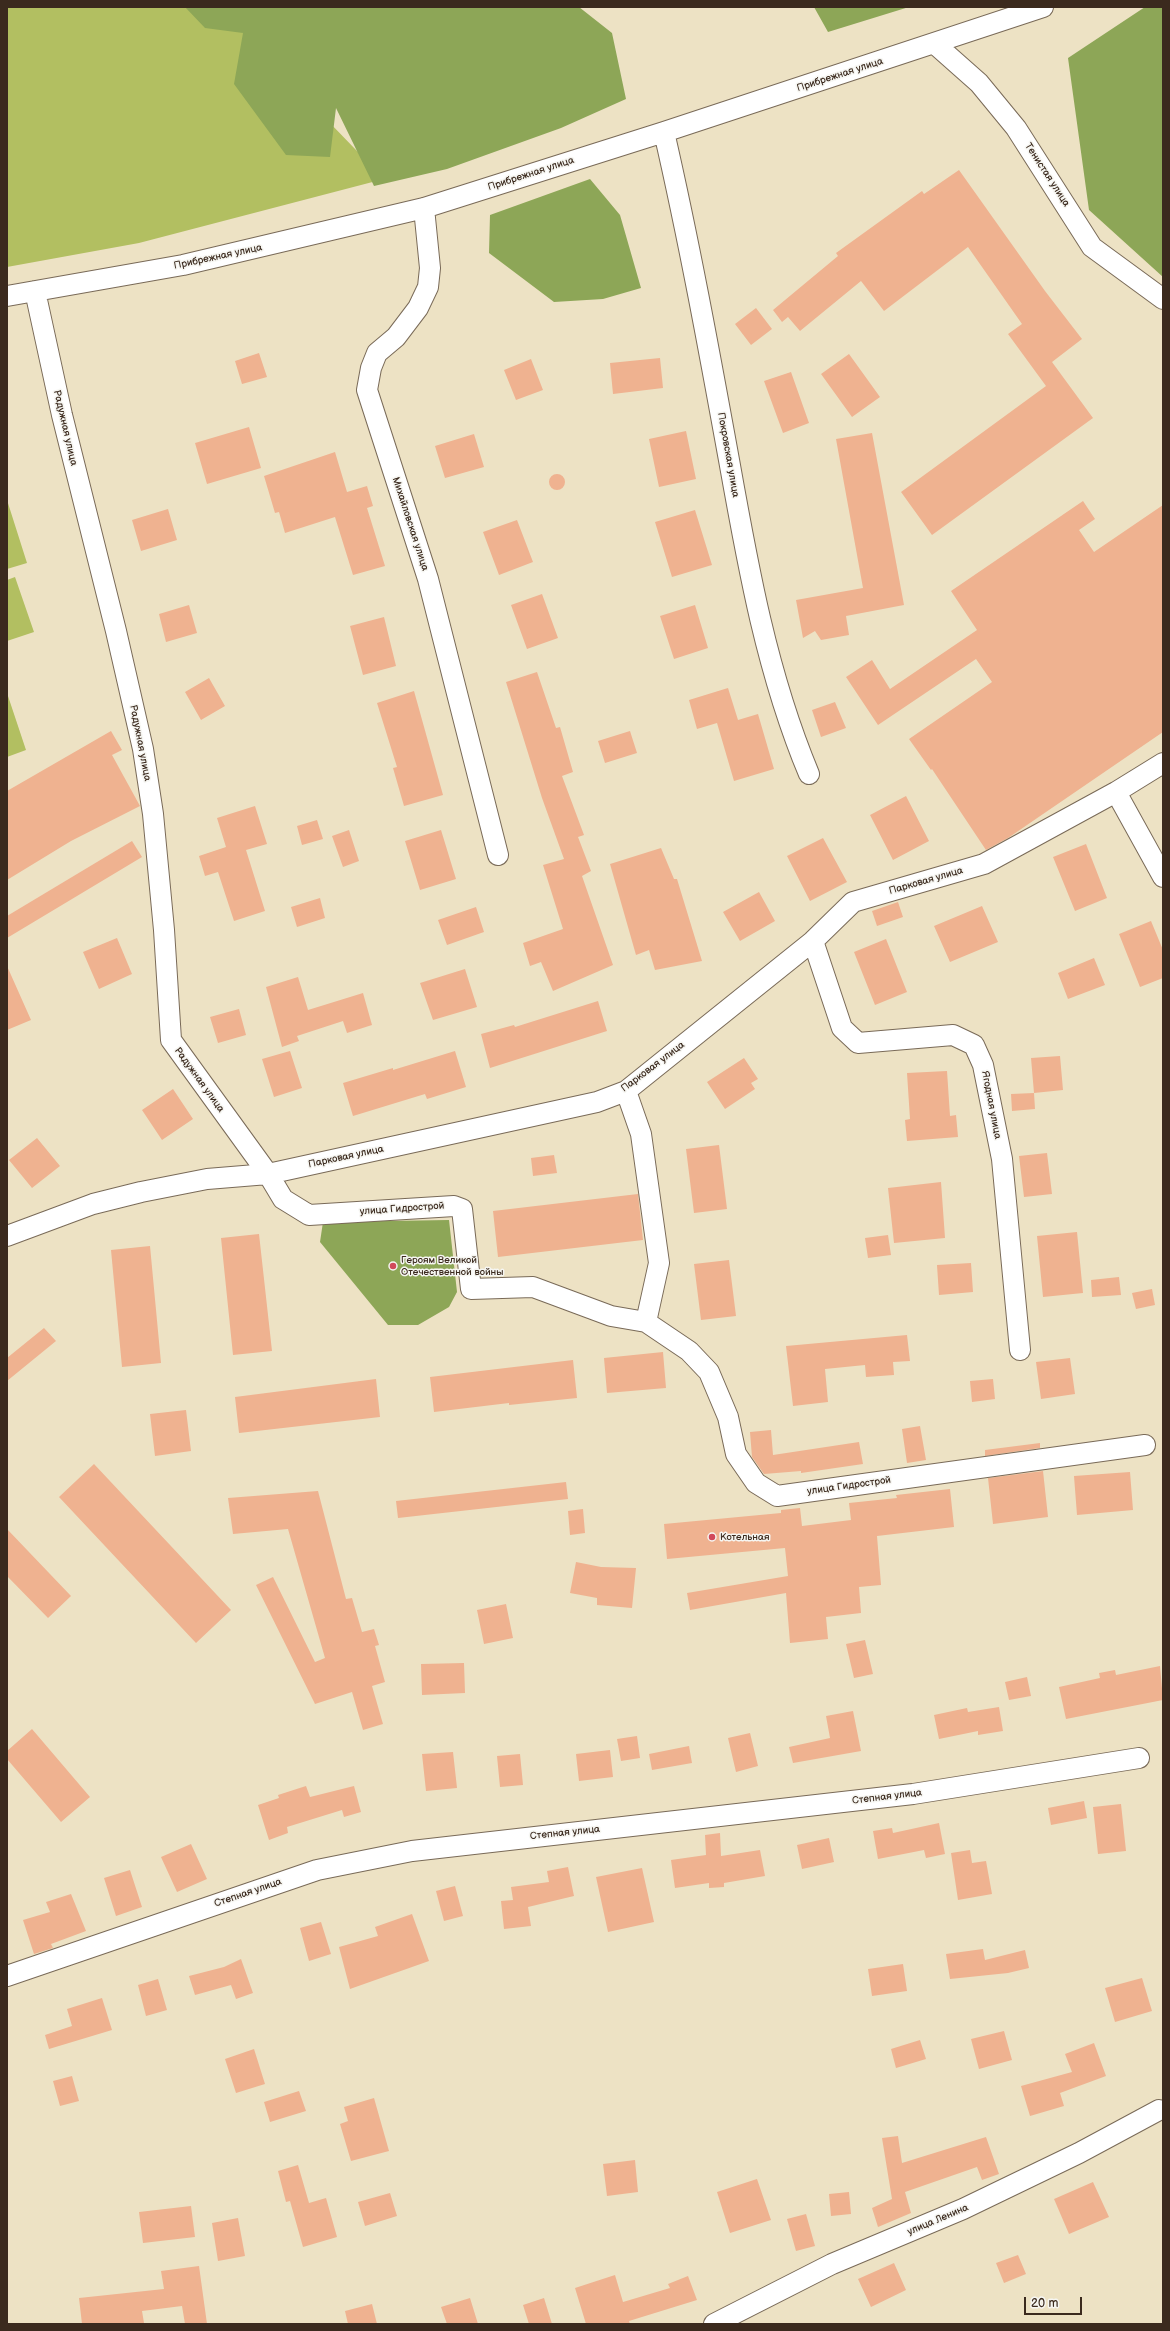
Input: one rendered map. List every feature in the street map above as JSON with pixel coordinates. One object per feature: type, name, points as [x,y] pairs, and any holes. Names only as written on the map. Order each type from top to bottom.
[{"type":"street","name":"Прибрежная улица","points":[[7,296],[183,266],[424,208],[664,132],[935,44],[1043,7]]},
{"type":"street","name":"Тенистая улица","points":[[935,44],[979,83],[1016,128],[1092,247],[1163,299]]},
{"type":"street","name":"Покровская улица","points":[[664,132],[687,231],[742,532],[770,661],[809,774]]},
{"type":"street","name":"Михайловская улица","points":[[424,208],[430,268],[428,288],[418,308],[400,331],[377,353],[371,368],[367,390],[428,579],[498,856]]},
{"type":"street","name":"Радужная улица","points":[[35,291],[62,415],[116,631],[143,749],[153,814],[164,922],[171,1040],[268,1174]]},
{"type":"street","name":"Парковая улица","points":[[7,1236],[93,1204],[141,1192],[207,1180],[268,1174],[597,1102],[626,1091],[813,941],[852,902],[984,864],[1116,792],[1163,763]]},
{"type":"street","points":[[1116,792],[1163,877]]},
{"type":"street","name":"Ягодная улица","points":[[813,941],[842,1028],[858,1043],[953,1035],[974,1045],[983,1066],[1002,1159],[1020,1350]]},
{"type":"street","points":[[626,1091],[641,1134],[659,1263],[646,1322]]},
{"type":"street","name":"улица Гидрострой","points":[[268,1174],[283,1199],[309,1215],[454,1206],[462,1209],[471,1289],[533,1287],[611,1316],[646,1322],[689,1351],[709,1372],[728,1417],[736,1454],[756,1483],[777,1496],[1145,1445]]},
{"type":"street","name":"Степная улица","points":[[7,1976],[317,1870],[404,1852],[913,1794],[1139,1758]]},
{"type":"street","name":"улица Ленина","points":[[714,2324],[832,2264],[963,2209],[1079,2153],[1159,2110]]},
{"type":"green space","points":[[7,7],[218,7],[384,179],[139,243],[7,267]]},
{"type":"green space","points":[[185,7],[579,7],[612,33],[626,99],[561,128],[447,169],[374,186],[336,108],[330,157],[286,155],[234,84],[243,33],[205,28]]},
{"type":"green space","points":[[814,7],[909,7],[828,32]]},
{"type":"green space","points":[[1145,7],[1163,7],[1163,277],[1089,210],[1068,58]]},
{"type":"green space","points":[[590,179],[620,215],[641,288],[603,299],[554,302],[489,253],[490,215]]},
{"type":"green space","points":[[7,500],[27,563],[7,569]]},
{"type":"green space","points":[[15,577],[34,632],[7,641],[7,580]]},
{"type":"green space","points":[[7,693],[26,750],[7,757]]},
{"type":"green space","points":[[449,1220],[457,1292],[449,1307],[418,1325],[388,1325],[320,1242],[323,1222]]},
{"type":"building","points":[[959,170],[1045,291],[1082,339],[1052,362],[1093,418],[932,535],[901,492],[1046,386],[1008,334],[1022,324],[968,247],[884,311],[861,281],[800,331],[788,317],[782,322],[773,310],[838,256],[836,253],[922,191],[924,194]]},
{"type":"building","points":[[756,308],[772,329],[751,345],[735,324]]},
{"type":"building","points":[[259,353],[267,377],[242,384],[235,361]]},
{"type":"building","points":[[849,354],[880,397],[852,417],[821,374]]},
{"type":"building","points":[[660,358],[663,388],[613,394],[610,363]]},
{"type":"building","points":[[531,359],[543,390],[516,400],[504,370]]},
{"type":"building","points":[[791,372],[809,423],[783,433],[764,381]]},
{"type":"building","points":[[249,427],[261,468],[207,484],[195,443]]},
{"type":"building","points":[[686,431],[696,479],[659,487],[649,439]]},
{"type":"building","points":[[872,433],[904,605],[846,616],[849,635],[821,640],[815,631],[803,638],[796,600],[863,588],[836,439]]},
{"type":"building","points":[[474,434],[484,467],[445,478],[435,446]]},
{"type":"building","points":[[335,452],[347,492],[367,486],[373,506],[367,508],[385,566],[353,575],[335,517],[285,533],[279,512],[275,513],[264,476]]},
{"type":"building","points":[[557,474],[563,476],[565,482],[563,488],[557,490],[551,488],[549,482],[551,476]]},
{"type":"building","points":[[1083,501],[1095,519],[1079,530],[1094,552],[1163,505],[1163,732],[1008,838],[986,850],[932,769],[931,770],[909,739],[992,682],[976,659],[878,725],[846,677],[872,660],[890,689],[977,630],[951,591]]},
{"type":"building","points":[[168,509],[177,540],[141,551],[132,520]]},
{"type":"building","points":[[695,510],[712,565],[672,577],[655,522]]},
{"type":"building","points":[[517,520],[533,562],[499,575],[483,532]]},
{"type":"building","points":[[542,594],[558,638],[527,649],[511,605]]},
{"type":"building","points":[[189,605],[197,633],[166,642],[159,614]]},
{"type":"building","points":[[695,605],[708,648],[674,659],[660,616]]},
{"type":"building","points":[[384,617],[396,666],[363,675],[350,626]]},
{"type":"building","points":[[537,672],[556,728],[560,727],[573,772],[562,776],[584,835],[578,837],[591,871],[582,876],[613,965],[553,991],[541,962],[530,966],[523,943],[563,929],[543,865],[564,859],[542,798],[506,682]]},
{"type":"building","points":[[209,678],[225,706],[201,720],[185,692]]},
{"type":"building","points":[[728,688],[738,720],[758,714],[774,769],[734,781],[717,723],[697,729],[689,700]]},
{"type":"building","points":[[414,691],[443,795],[404,806],[393,768],[397,767],[377,703]]},
{"type":"building","points":[[835,702],[846,728],[821,737],[812,710]]},
{"type":"building","points":[[111,731],[122,750],[112,755],[140,806],[71,841],[7,880],[7,791]]},
{"type":"building","points":[[630,731],[637,753],[605,763],[598,741]]},
{"type":"building","points":[[906,796],[929,841],[893,860],[870,815]]},
{"type":"building","points":[[255,806],[267,844],[246,850],[265,911],[234,921],[218,872],[205,876],[199,856],[226,847],[217,818]]},
{"type":"building","points":[[317,820],[323,839],[302,845],[297,826]]},
{"type":"building","points":[[349,830],[359,861],[343,867],[332,836]]},
{"type":"building","points":[[441,830],[456,879],[420,890],[405,841]]},
{"type":"building","points":[[823,838],[847,882],[810,901],[787,856]]},
{"type":"building","points":[[132,841],[142,857],[7,938],[7,916]]},
{"type":"building","points":[[1086,844],[1107,898],[1075,911],[1053,857]]},
{"type":"building","points":[[661,848],[674,879],[677,879],[702,961],[655,970],[649,950],[636,955],[610,864]]},
{"type":"building","points":[[759,892],[775,921],[740,941],[723,912]]},
{"type":"building","points":[[320,898],[325,918],[297,927],[291,907]]},
{"type":"building","points":[[898,902],[903,917],[877,926],[872,911]]},
{"type":"building","points":[[982,906],[998,942],[950,962],[934,926]]},
{"type":"building","points":[[476,907],[484,932],[447,945],[438,920]]},
{"type":"building","points":[[1151,921],[1163,950],[1163,978],[1140,987],[1119,934]]},
{"type":"building","points":[[117,938],[132,974],[99,989],[83,952]]},
{"type":"building","points":[[886,939],[907,992],[875,1005],[854,952]]},
{"type":"building","points":[[1094,958],[1105,985],[1068,999],[1058,973]]},
{"type":"building","points":[[7,966],[31,1020],[7,1030]]},
{"type":"building","points":[[465,969],[477,1007],[433,1020],[420,983]]},
{"type":"building","points":[[298,977],[308,1010],[363,993],[372,1025],[347,1033],[343,1021],[297,1036],[299,1041],[282,1047],[266,987]]},
{"type":"building","points":[[598,1001],[607,1031],[490,1068],[481,1034],[514,1025],[515,1027]]},
{"type":"building","points":[[239,1009],[246,1035],[218,1043],[210,1017]]},
{"type":"building","points":[[290,1051],[302,1088],[274,1097],[262,1059]]},
{"type":"building","points":[[455,1051],[466,1087],[427,1099],[425,1094],[353,1116],[343,1083],[393,1068],[393,1070]]},
{"type":"building","points":[[1060,1056],[1063,1090],[1034,1093],[1031,1058]]},
{"type":"building","points":[[744,1058],[758,1079],[751,1083],[755,1089],[725,1109],[707,1082]]},
{"type":"building","points":[[947,1071],[950,1116],[956,1115],[958,1137],[907,1141],[905,1120],[910,1119],[907,1073]]},
{"type":"building","points":[[173,1089],[193,1119],[162,1140],[142,1110]]},
{"type":"building","points":[[1034,1093],[1035,1109],[1012,1111],[1011,1094]]},
{"type":"building","points":[[37,1138],[60,1166],[32,1188],[9,1160]]},
{"type":"building","points":[[719,1145],[727,1209],[694,1213],[686,1149]]},
{"type":"building","points":[[1047,1153],[1052,1194],[1024,1197],[1019,1156]]},
{"type":"building","points":[[554,1155],[557,1173],[533,1176],[531,1158]]},
{"type":"building","points":[[941,1182],[945,1238],[894,1243],[888,1188]]},
{"type":"building","points":[[638,1194],[643,1240],[498,1257],[493,1211]]},
{"type":"building","points":[[1077,1232],[1083,1293],[1043,1297],[1037,1236]]},
{"type":"building","points":[[259,1234],[272,1351],[233,1355],[221,1238]]},
{"type":"building","points":[[888,1235],[891,1255],[868,1258],[865,1238]]},
{"type":"building","points":[[150,1246],[161,1363],[122,1367],[111,1250]]},
{"type":"building","points":[[729,1260],[736,1316],[701,1320],[694,1264]]},
{"type":"building","points":[[971,1263],[973,1292],[939,1295],[937,1265]]},
{"type":"building","points":[[1119,1277],[1121,1295],[1092,1297],[1091,1280]]},
{"type":"building","points":[[1152,1289],[1155,1305],[1136,1309],[1132,1293]]},
{"type":"building","points":[[44,1328],[56,1341],[7,1381],[7,1358]]},
{"type":"building","points":[[907,1335],[910,1361],[893,1362],[894,1375],[866,1377],[865,1365],[825,1369],[828,1402],[793,1406],[786,1346]]},
{"type":"building","points":[[663,1352],[666,1388],[607,1393],[604,1358]]},
{"type":"building","points":[[1070,1358],[1075,1394],[1041,1399],[1036,1362]]},
{"type":"building","points":[[573,1360],[577,1398],[509,1405],[509,1403],[434,1412],[430,1377]]},
{"type":"building","points":[[376,1379],[380,1417],[239,1433],[235,1397]]},
{"type":"building","points":[[993,1379],[995,1399],[972,1402],[970,1381]]},
{"type":"building","points":[[186,1410],[191,1451],[155,1456],[150,1414]]},
{"type":"building","points":[[920,1426],[926,1460],[907,1463],[902,1429]]},
{"type":"building","points":[[771,1430],[773,1455],[859,1442],[863,1464],[801,1473],[801,1471],[764,1474],[752,1457],[750,1432]]},
{"type":"building","points":[[1040,1443],[1040,1448],[985,1456],[985,1450]]},
{"type":"building","points":[[94,1464],[231,1610],[196,1643],[59,1497]]},
{"type":"building","points":[[1043,1471],[1048,1517],[993,1524],[988,1478]]},
{"type":"building","points":[[1130,1472],[1133,1510],[1077,1515],[1074,1476]]},
{"type":"building","points":[[566,1482],[568,1499],[398,1518],[396,1501]]},
{"type":"building","points":[[950,1489],[954,1527],[877,1536],[881,1585],[859,1587],[861,1613],[826,1617],[828,1639],[790,1643],[786,1593],[690,1610],[687,1593],[788,1576],[785,1548],[667,1559],[664,1524],[781,1513],[781,1510],[800,1508],[802,1526],[851,1520],[849,1503],[897,1498],[896,1495]]},
{"type":"building","points":[[318,1491],[346,1599],[352,1598],[362,1632],[374,1629],[379,1645],[375,1646],[385,1682],[372,1686],[383,1724],[363,1730],[352,1692],[315,1704],[256,1585],[273,1577],[315,1662],[325,1658],[288,1529],[233,1534],[228,1498]]},
{"type":"building","points":[[583,1509],[585,1533],[570,1535],[568,1511]]},
{"type":"building","points":[[7,1529],[71,1596],[48,1618],[7,1576]]},
{"type":"building","points":[[576,1562],[601,1567],[636,1568],[632,1608],[597,1605],[597,1598],[570,1593]]},
{"type":"building","points":[[506,1604],[513,1638],[484,1644],[477,1610]]},
{"type":"building","points":[[865,1640],[873,1674],[854,1678],[846,1644]]},
{"type":"building","points":[[464,1663],[465,1693],[422,1695],[421,1664]]},
{"type":"building","points":[[1160,1666],[1163,1700],[1066,1719],[1059,1687],[1100,1678],[1099,1673],[1115,1670],[1116,1675]]},
{"type":"building","points":[[1027,1677],[1031,1696],[1009,1700],[1005,1682]]},
{"type":"building","points":[[999,1707],[1003,1731],[978,1735],[978,1731],[939,1739],[934,1715],[967,1708],[968,1712]]},
{"type":"building","points":[[853,1711],[861,1751],[793,1763],[789,1747],[830,1738],[826,1716]]},
{"type":"building","points":[[32,1729],[90,1797],[61,1822],[7,1759],[7,1751]]},
{"type":"building","points":[[750,1733],[758,1766],[736,1772],[728,1738]]},
{"type":"building","points":[[637,1736],[640,1758],[621,1761],[617,1739]]},
{"type":"building","points":[[689,1746],[692,1763],[652,1770],[649,1754]]},
{"type":"building","points":[[610,1750],[613,1777],[579,1781],[576,1754]]},
{"type":"building","points":[[453,1752],[457,1788],[426,1791],[422,1754]]},
{"type":"building","points":[[520,1754],[523,1785],[500,1787],[497,1756]]},
{"type":"building","points":[[306,1786],[310,1797],[354,1786],[361,1812],[344,1817],[342,1810],[287,1827],[288,1833],[269,1840],[258,1805],[279,1798],[278,1795]]},
{"type":"building","points":[[1084,1801],[1087,1818],[1051,1825],[1048,1808]]},
{"type":"building","points":[[1121,1804],[1126,1851],[1098,1854],[1093,1807]]},
{"type":"building","points":[[939,1823],[945,1854],[926,1858],[924,1850],[878,1859],[873,1831],[892,1828],[893,1833]]},
{"type":"building","points":[[720,1833],[721,1856],[760,1850],[765,1876],[724,1883],[724,1887],[709,1888],[709,1883],[675,1888],[671,1860],[706,1855],[705,1835]]},
{"type":"building","points":[[829,1838],[834,1862],[802,1869],[797,1845]]},
{"type":"building","points":[[191,1844],[207,1879],[177,1892],[161,1857]]},
{"type":"building","points":[[970,1850],[972,1863],[986,1861],[992,1894],[958,1900],[951,1853]]},
{"type":"building","points":[[568,1867],[574,1896],[528,1907],[531,1926],[504,1929],[501,1901],[513,1900],[511,1887],[549,1882],[547,1871]]},
{"type":"building","points":[[642,1868],[654,1922],[608,1932],[596,1877]]},
{"type":"building","points":[[130,1870],[142,1907],[116,1916],[104,1878]]},
{"type":"building","points":[[455,1886],[463,1916],[444,1921],[436,1891]]},
{"type":"building","points":[[71,1894],[86,1931],[51,1944],[53,1948],[34,1954],[23,1920],[50,1912],[46,1902]]},
{"type":"building","points":[[412,1914],[429,1961],[350,1989],[339,1947],[378,1936],[375,1927]]},
{"type":"building","points":[[321,1922],[331,1954],[309,1961],[300,1928]]},
{"type":"building","points":[[983,1949],[985,1960],[1025,1950],[1029,1968],[1008,1973],[950,1979],[946,1954]]},
{"type":"building","points":[[241,1959],[253,1993],[236,1999],[231,1985],[195,1995],[189,1976],[224,1967]]},
{"type":"building","points":[[903,1964],[907,1991],[872,1996],[868,1969]]},
{"type":"building","points":[[1142,1978],[1152,2011],[1115,2022],[1105,1988]]},
{"type":"building","points":[[158,1979],[167,2010],[146,2016],[138,1985]]},
{"type":"building","points":[[102,1998],[112,2030],[49,2049],[45,2035],[72,2026],[67,2009]]},
{"type":"building","points":[[1004,2031],[1012,2060],[979,2069],[971,2039]]},
{"type":"building","points":[[920,2040],[926,2059],[896,2068],[891,2049]]},
{"type":"building","points":[[1094,2043],[1106,2076],[1060,2093],[1064,2106],[1030,2116],[1021,2086],[1072,2072],[1065,2054]]},
{"type":"building","points":[[254,2049],[265,2084],[236,2093],[225,2059]]},
{"type":"building","points":[[72,2076],[79,2101],[60,2106],[53,2081]]},
{"type":"building","points":[[299,2091],[306,2111],[270,2122],[264,2102]]},
{"type":"building","points":[[374,2098],[389,2151],[351,2161],[340,2124],[348,2121],[344,2107]]},
{"type":"building","points":[[898,2136],[902,2163],[986,2137],[999,2174],[982,2180],[977,2167],[905,2192],[911,2213],[878,2227],[872,2208],[892,2199],[882,2138]]},
{"type":"building","points":[[635,2160],[638,2192],[607,2196],[603,2164]]},
{"type":"building","points":[[298,2165],[309,2203],[326,2198],[337,2237],[303,2247],[290,2201],[286,2202],[278,2171]]},
{"type":"building","points":[[757,2179],[771,2220],[730,2233],[717,2192]]},
{"type":"building","points":[[1093,2182],[1109,2217],[1069,2234],[1054,2199]]},
{"type":"building","points":[[849,2192],[851,2214],[831,2216],[829,2194]]},
{"type":"building","points":[[390,2193],[397,2216],[365,2226],[358,2202]]},
{"type":"building","points":[[191,2206],[195,2237],[143,2243],[139,2212]]},
{"type":"building","points":[[806,2214],[815,2246],[796,2251],[787,2219]]},
{"type":"building","points":[[238,2218],[245,2256],[218,2261],[212,2223]]},
{"type":"building","points":[[1018,2255],[1026,2274],[1004,2283],[996,2263]]},
{"type":"building","points":[[894,2263],[906,2290],[871,2307],[858,2279]]},
{"type":"building","points":[[199,2266],[207,2324],[185,2324],[182,2306],[142,2311],[144,2323],[82,2324],[79,2298],[164,2289],[161,2271]]},
{"type":"building","points":[[615,2275],[623,2302],[670,2288],[668,2284],[688,2276],[697,2300],[629,2321],[630,2324],[586,2324],[575,2288]]},
{"type":"building","points":[[470,2298],[478,2324],[447,2324],[441,2307]]},
{"type":"building","points":[[544,2298],[552,2324],[529,2324],[523,2305]]},
{"type":"building","points":[[372,2304],[377,2324],[348,2324],[345,2311]]},
{"type":"place","name":"Героям Великой Отечественной войны","points":[[393,1266]]},
{"type":"place","name":"Котельная","points":[[712,1537]]}]
